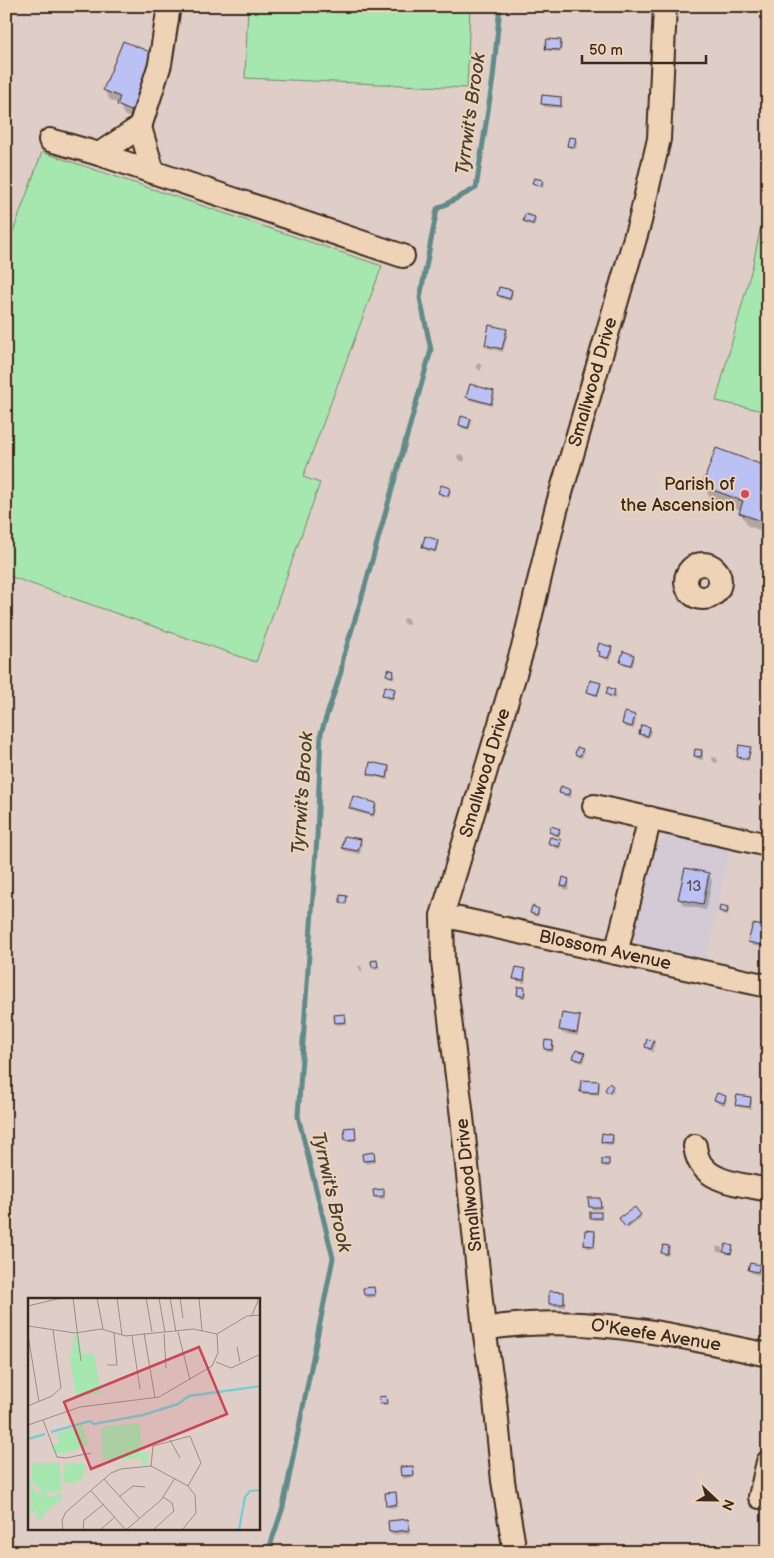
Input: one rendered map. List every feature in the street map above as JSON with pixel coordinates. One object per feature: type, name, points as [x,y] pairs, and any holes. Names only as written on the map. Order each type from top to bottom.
[{"type":"street","points":[[154,172],[140,127],[160,64],[169,6]]},
{"type":"street","name":"Smallwood Drive","points":[[515,1552],[503,1482],[495,1400],[484,1329],[462,1117],[443,962],[442,916],[519,661],[556,510],[640,221],[659,139],[665,6]]},
{"type":"street","points":[[99,154],[140,127]]},
{"type":"street","points":[[50,140],[154,172],[403,256]]},
{"type":"street","points":[[594,806],[768,845]]},
{"type":"street","points":[[616,953],[650,818]]},
{"type":"street","name":"Blossom Avenue","points":[[442,916],[460,918],[768,986]]},
{"type":"street","points":[[695,1146],[699,1162],[710,1173],[724,1180],[768,1190]]},
{"type":"street","name":"O'Keefe Avenue","points":[[484,1329],[534,1323],[581,1323],[653,1330],[768,1355]]},
{"type":"street","points":[[760,1497],[768,1462]]},
{"type":"shaded area","points":[[672,835],[730,847],[706,962],[648,949],[642,947],[635,939],[634,928],[652,853],[657,843]]},
{"type":"green space","points":[[248,6],[470,6],[467,88],[245,78]]},
{"type":"green space","points":[[42,152],[382,266],[303,477],[320,483],[256,662],[6,575],[6,251]]},
{"type":"green space","points":[[768,203],[768,412],[716,401],[753,264],[763,216]]},
{"type":"building","points":[[547,39],[561,40],[560,50],[545,49]]},
{"type":"building","points":[[123,41],[155,54],[138,114],[117,105],[120,97],[103,90]]},
{"type":"building","points":[[542,95],[561,97],[561,106],[541,104]]},
{"type":"building","points":[[569,137],[576,138],[574,147],[567,146]]},
{"type":"building","points":[[534,178],[543,180],[541,186],[532,183]]},
{"type":"building","points":[[525,214],[535,217],[533,224],[523,221]]},
{"type":"building","points":[[499,287],[512,290],[510,299],[497,295]]},
{"type":"building","points":[[489,325],[507,329],[502,349],[485,345]]},
{"type":"building","points":[[470,384],[494,391],[491,404],[466,397]]},
{"type":"building","points":[[461,416],[471,419],[468,428],[459,425]]},
{"type":"building","name":"Parish of the Ascension","points":[[716,448],[768,467],[768,529],[765,528],[767,523],[739,513],[743,501],[702,486]]},
{"type":"building","points":[[441,485],[450,488],[448,496],[438,493]]},
{"type":"building","points":[[425,536],[438,540],[435,551],[422,547]]},
{"type":"building","points":[[599,643],[612,647],[608,658],[599,656],[600,652],[597,651]]},
{"type":"building","points":[[623,651],[634,655],[631,665],[620,662]]},
{"type":"building","points":[[388,669],[394,671],[392,677],[386,675]]},
{"type":"building","points":[[590,680],[601,683],[597,695],[587,692]]},
{"type":"building","points":[[385,686],[395,689],[392,698],[382,695]]},
{"type":"building","points":[[608,687],[615,690],[613,697],[606,694]]},
{"type":"building","points":[[625,712],[635,715],[632,727],[622,724]]},
{"type":"building","points":[[641,725],[650,727],[648,736],[639,734]]},
{"type":"building","points":[[739,745],[751,747],[748,759],[737,757]]},
{"type":"building","points":[[577,747],[583,749],[580,756],[575,754]]},
{"type":"building","points":[[695,749],[702,750],[701,757],[694,756]]},
{"type":"building","points":[[370,762],[389,766],[387,778],[368,774]]},
{"type":"building","points":[[561,786],[571,790],[569,795],[559,793]]},
{"type":"building","points":[[353,796],[376,803],[373,815],[349,808]]},
{"type":"building","points":[[551,826],[560,829],[558,835],[549,832]]},
{"type":"building","points":[[344,836],[361,839],[358,851],[342,848]]},
{"type":"building","points":[[550,837],[561,840],[559,847],[548,843]]},
{"type":"building","points":[[685,868],[709,873],[703,904],[678,899]]},
{"type":"building","points":[[563,877],[569,879],[567,887],[561,886]]},
{"type":"building","points":[[340,895],[347,896],[346,903],[340,902]]},
{"type":"building","points":[[720,905],[728,907],[727,913],[719,911]]},
{"type":"building","points":[[532,906],[539,909],[537,915],[530,913]]},
{"type":"building","points":[[753,924],[768,927],[765,946],[748,942]]},
{"type":"building","points":[[377,960],[378,967],[372,967],[371,961]]},
{"type":"building","points":[[516,967],[525,969],[524,980],[513,979]]},
{"type":"building","points":[[518,987],[525,987],[524,996],[517,995]]},
{"type":"building","points":[[562,1013],[580,1016],[577,1033],[559,1030]]},
{"type":"building","points":[[345,1014],[346,1022],[335,1023],[334,1015]]},
{"type":"building","points":[[647,1039],[654,1041],[651,1049],[645,1047]]},
{"type":"building","points":[[545,1040],[553,1041],[552,1050],[544,1049]]},
{"type":"building","points":[[576,1050],[585,1053],[582,1061],[573,1058]]},
{"type":"building","points":[[768,1072],[768,1094],[761,1092]]},
{"type":"building","points":[[581,1080],[599,1081],[598,1093],[580,1092]]},
{"type":"building","points":[[609,1083],[613,1086],[609,1093],[605,1090]]},
{"type":"building","points":[[717,1093],[726,1096],[724,1103],[714,1100]]},
{"type":"building","points":[[737,1095],[751,1097],[750,1107],[735,1105]]},
{"type":"building","points":[[355,1127],[356,1139],[345,1140],[344,1128]]},
{"type":"building","points":[[602,1133],[613,1135],[612,1143],[601,1142]]},
{"type":"building","points":[[374,1152],[375,1160],[363,1161],[362,1154]]},
{"type":"building","points":[[602,1159],[609,1159],[609,1165],[602,1165]]},
{"type":"building","points":[[384,1189],[384,1196],[374,1197],[373,1190]]},
{"type":"building","points":[[588,1198],[600,1198],[601,1207],[589,1207]]},
{"type":"building","points":[[635,1207],[641,1215],[625,1227],[619,1218]]},
{"type":"building","points":[[590,1212],[601,1212],[601,1218],[590,1218]]},
{"type":"building","points":[[585,1230],[595,1231],[594,1246],[584,1245]]},
{"type":"building","points":[[726,1244],[733,1246],[731,1254],[723,1252]]},
{"type":"building","points":[[663,1245],[669,1246],[667,1254],[661,1253]]},
{"type":"building","points":[[750,1263],[760,1265],[758,1272],[748,1270]]},
{"type":"building","points":[[374,1287],[375,1295],[364,1295],[363,1288]]},
{"type":"building","points":[[549,1291],[564,1292],[564,1304],[549,1304]]},
{"type":"building","points":[[386,1396],[387,1403],[380,1404],[379,1397]]},
{"type":"building","points":[[413,1466],[414,1475],[401,1476],[400,1467]]},
{"type":"building","points":[[396,1492],[397,1504],[386,1506],[385,1493]]},
{"type":"building","points":[[408,1519],[409,1530],[389,1532],[388,1521]]},
{"type":"waterway","name":"Tyrrwit's Brook","points":[[268,1552],[283,1507],[333,1258],[298,1116],[317,837],[321,733],[341,672],[343,658],[431,350],[420,298],[437,209],[476,188],[493,78],[500,6]]},
{"type":"place","name":"Parish of the Ascension","points":[[745,494]]}]
